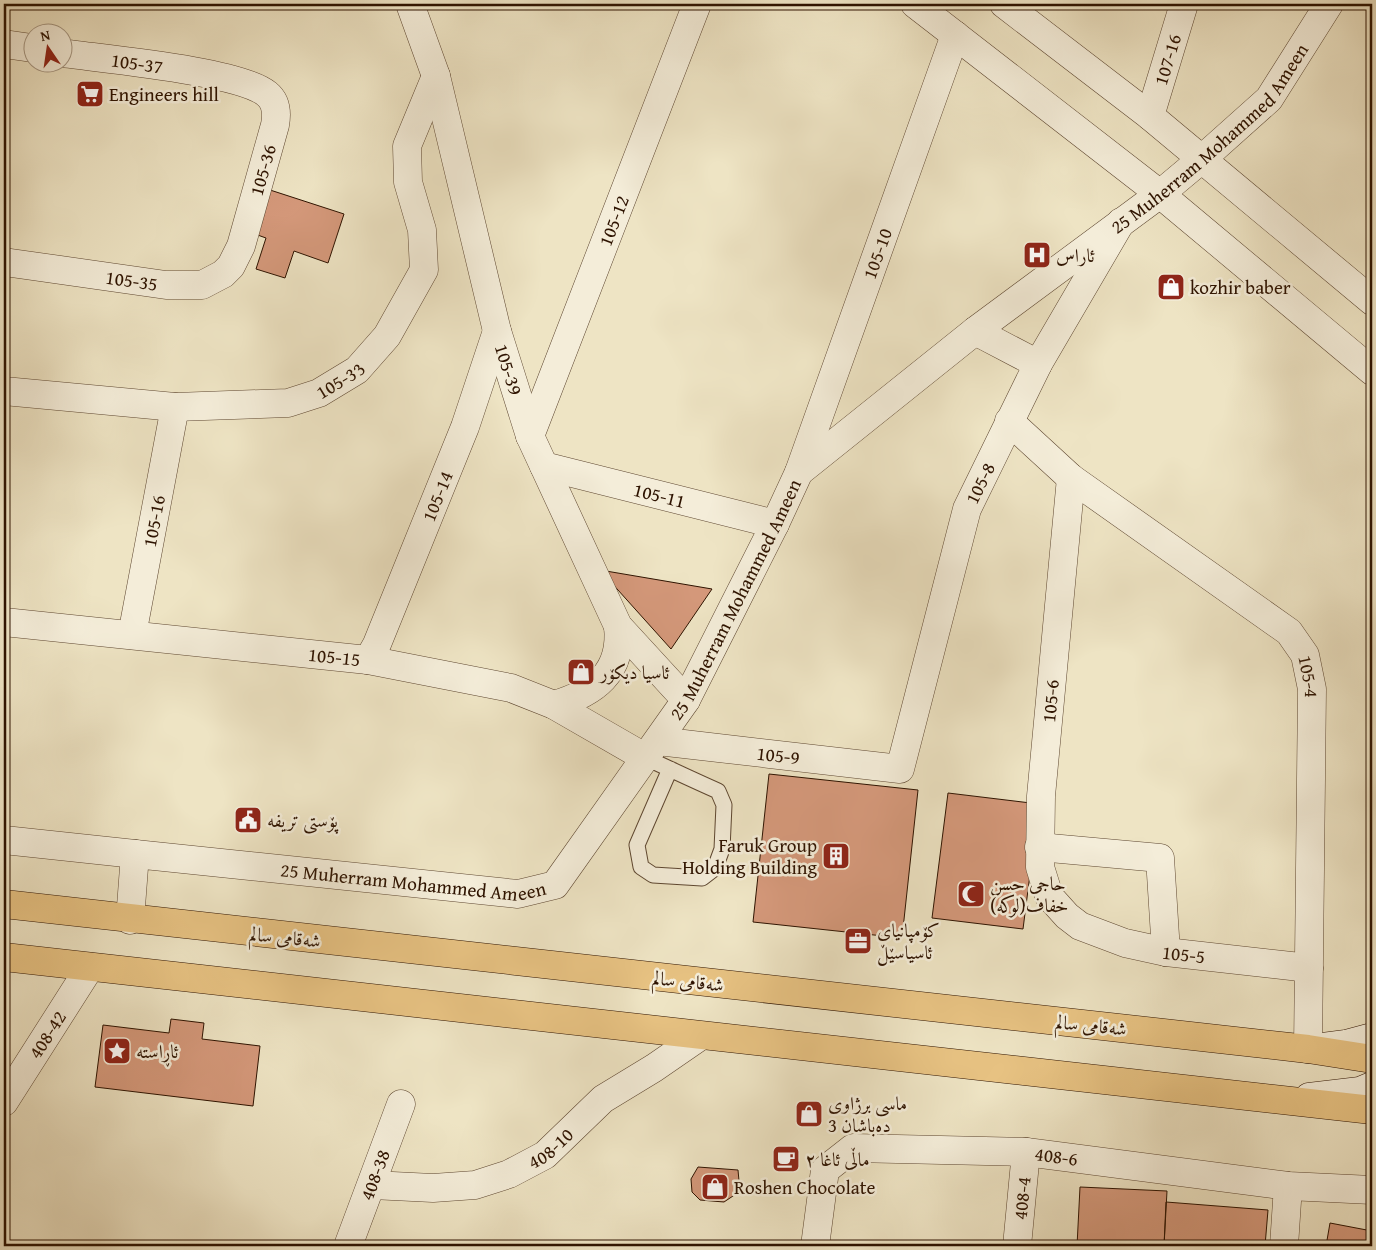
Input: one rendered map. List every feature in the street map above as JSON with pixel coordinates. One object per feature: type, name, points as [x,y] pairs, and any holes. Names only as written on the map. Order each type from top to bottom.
[{"type":"main road","name":"شەقامی سالم","points":[[4,904],[130,920],[1308,1049],[1372,1058]]},
{"type":"main road","points":[[4,957],[1372,1110]]},
{"type":"street","name":"105-39","points":[[410,4],[436,76],[496,331],[530,436],[618,626],[686,700]]},
{"type":"street","name":"105-12","points":[[530,436],[697,4]]},
{"type":"street","points":[[915,4],[1160,194],[1372,371]]},
{"type":"street","points":[[1004,4],[1203,158],[1372,301]]},
{"type":"street","name":"107-16","points":[[1150,116],[1184,4]]},
{"type":"street","name":"25 Muherram Mohammed Ameen","points":[[4,840],[518,894],[555,885],[658,756],[775,524],[799,472],[976,331],[1160,194],[1203,158],[1269,98],[1328,4]]},
{"type":"street","name":"105-10","points":[[799,472],[955,35]]},
{"type":"street","points":[[4,44],[22,47]]},
{"type":"street","name":"105-37","points":[[72,55],[223,78],[258,89],[269,95]]},
{"type":"street","name":"105-33","points":[[4,391],[175,407],[288,403],[319,393],[357,370],[374,354],[406,304],[424,270],[422,230],[408,182],[408,146],[436,76]]},
{"type":"street","name":"105-36","points":[[241,246],[275,126],[276,109],[269,95]]},
{"type":"street","name":"105-8","points":[[900,768],[967,509],[1038,364],[1121,222]]},
{"type":"street","name":"105-35","points":[[4,262],[166,285],[191,286],[208,283],[223,274],[231,266],[241,246]]},
{"type":"street","name":"105-14","points":[[368,660],[377,644],[465,427],[496,331]]},
{"type":"street","points":[[976,331],[1038,364]]},
{"type":"street","name":"105-16","points":[[132,635],[175,407]]},
{"type":"street","name":"105-4","points":[[1009,421],[1071,478],[1288,632],[1305,655],[1312,689],[1308,1049]]},
{"type":"street","name":"105-11","points":[[544,466],[775,524]]},
{"type":"street","name":"105-6","points":[[1067,916],[1049,896],[1040,867],[1039,847],[1041,796],[1071,478]]},
{"type":"street","name":"105-15","points":[[4,622],[368,660],[510,688],[554,705],[658,756]]},
{"type":"street","points":[[554,705],[576,699],[592,690],[608,672],[614,658],[619,635],[618,626]]},
{"type":"street","name":"105-9","points":[[658,756],[900,768]]},
{"type":"street","points":[[1039,847],[1160,858],[1166,952]]},
{"type":"street","points":[[130,920],[135,854]]},
{"type":"street","name":"105-5","points":[[1067,916],[1080,926],[1108,938],[1166,952],[1309,968]]},
{"type":"street","name":"408-42","points":[[4,1102],[90,967]]},
{"type":"street","name":"408-10","points":[[372,1185],[433,1188],[475,1185],[509,1174],[545,1155],[603,1099],[654,1068],[699,1036]]},
{"type":"street","points":[[1308,1049],[1346,1044],[1372,1036]]},
{"type":"street","points":[[1280,1099],[1329,1096],[1360,1091],[1372,1086]]},
{"type":"street","name":"408-38","points":[[348,1246],[402,1104]]},
{"type":"street","name":"408-6","points":[[815,1246],[825,1170],[853,1148],[1026,1152],[1288,1186],[1372,1190]]},
{"type":"street","name":"408-4","points":[[1017,1246],[1026,1152]]},
{"type":"street","points":[[1284,1246],[1288,1186]]},
{"type":"lane","points":[[658,756],[718,791],[724,806],[722,849],[715,868],[702,878],[653,875],[641,867],[638,859],[637,845],[658,756]]},
{"type":"building","points":[[267,189],[344,214],[328,263],[294,251],[285,278],[256,269],[266,238],[252,233]]},
{"type":"building","points":[[600,570],[712,589],[671,649]]},
{"type":"building","name":"Faruk Group Holding Building","points":[[769,774],[918,790],[902,938],[753,922]]},
{"type":"building","points":[[948,793],[1039,804],[1023,929],[932,918]]},
{"type":"building","points":[[171,1019],[204,1023],[202,1039],[260,1046],[253,1106],[95,1087],[103,1025],[169,1033]]},
{"type":"building","name":"Roshen Chocolate","points":[[698,1167],[738,1170],[739,1181],[736,1194],[724,1202],[700,1200],[692,1192],[691,1179]]},
{"type":"building","points":[[1080,1187],[1167,1191],[1164,1246],[1077,1246]]},
{"type":"building","points":[[1166,1202],[1268,1210],[1265,1246],[1164,1246]]},
{"type":"building","points":[[1330,1223],[1372,1231],[1372,1246],[1326,1246]]},
{"type":"place","name":"Engineers hill","points":[[90,94]]},
{"type":"place","name":"ئاراس","points":[[1037,255]]},
{"type":"place","name":"kozhir baber","points":[[1171,287]]},
{"type":"place","name":"ئاسیا دیكۆر","points":[[581,672]]},
{"type":"place","name":"پۆستی تریفە","points":[[248,820]]},
{"type":"place","name":"Faruk Group Holding Building","points":[[836,856]]},
{"type":"place","name":"حاجی حسن (لوکه)خفاف","points":[[971,894]]},
{"type":"place","name":"کۆمپانیای ئاسیاسێڵ","points":[[858,941]]},
{"type":"place","name":"ئاڕاستە","points":[[117,1051]]},
{"type":"place","name":"ماسی برژاوی دەباشان 3","points":[[809,1114]]},
{"type":"place","name":"ماڵی ئاغا ۲","points":[[786,1159]]},
{"type":"place","name":"Roshen Chocolate","points":[[715,1187]]}]
